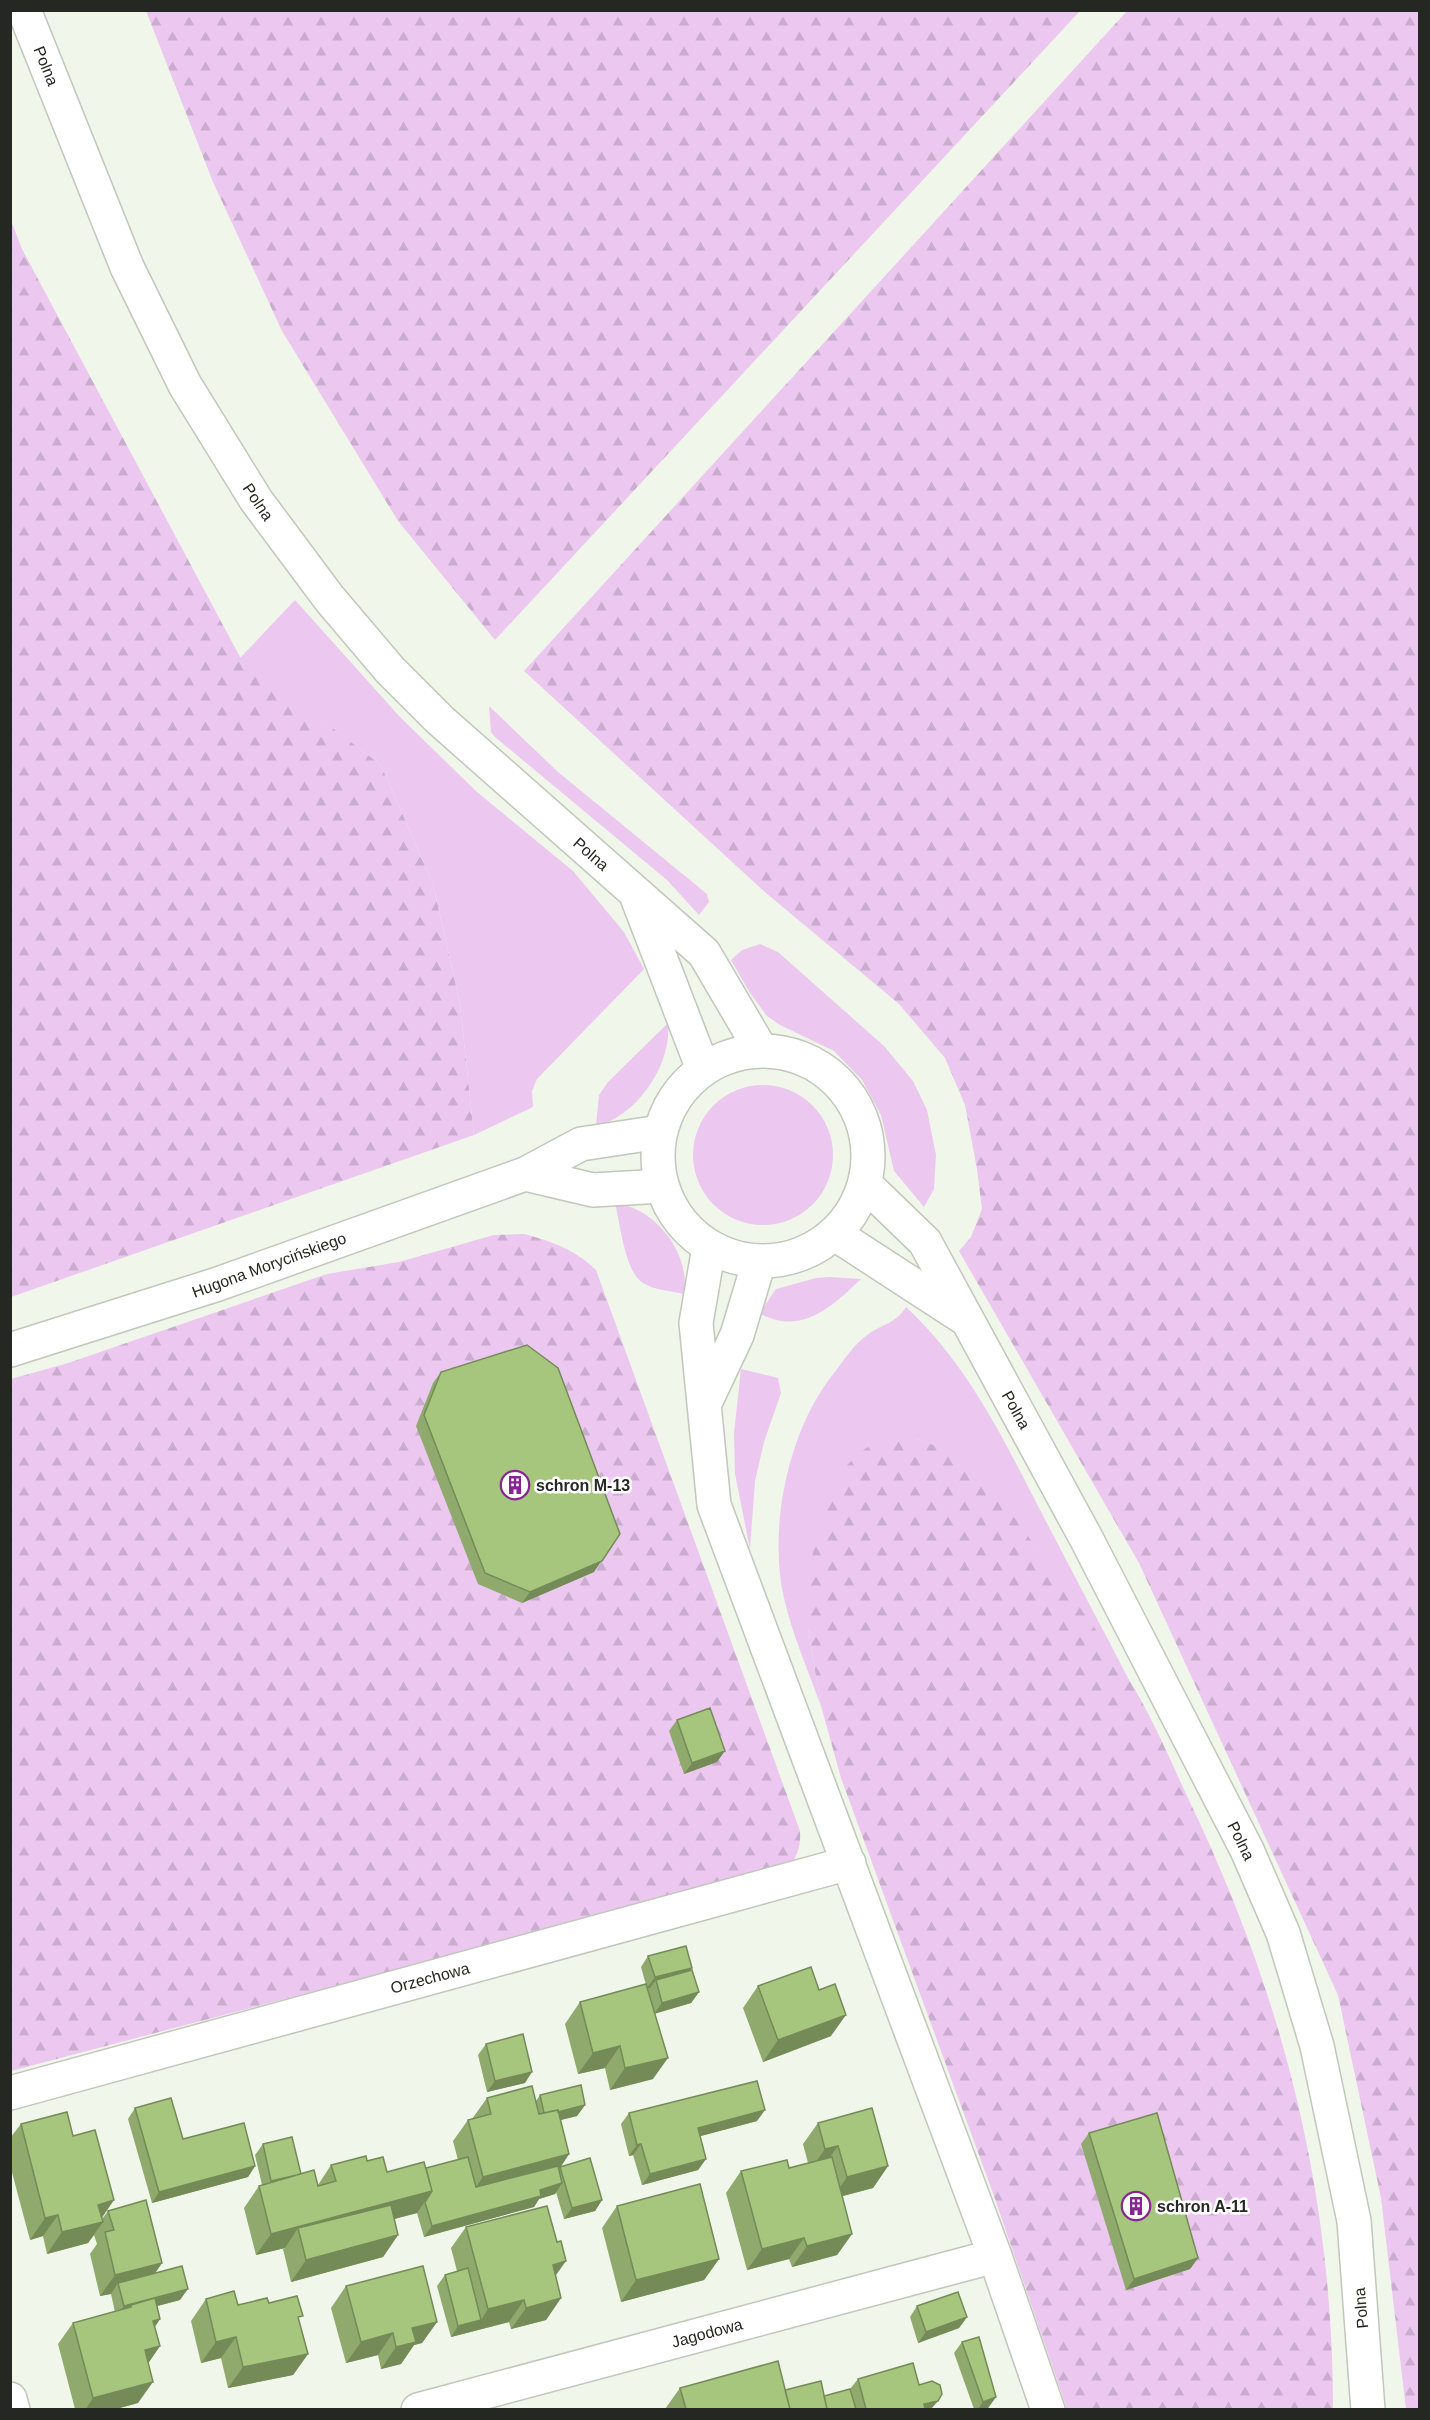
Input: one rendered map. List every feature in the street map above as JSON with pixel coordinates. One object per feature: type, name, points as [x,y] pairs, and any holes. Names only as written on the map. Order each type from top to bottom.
[{"type":"street","name":"Polna","points":[[24,10],[127,267],[185,386],[256,500],[329,598],[399,678],[519,792],[704,953],[761,1050]]},
{"type":"street","name":"Polna","points":[[636,894],[703,1069]]},
{"type":"street","points":[[761,1050],[793,1055],[823,1069],[847,1091],[862,1120],[869,1152],[865,1184],[854,1211],[835,1234],[812,1250],[786,1260],[759,1262],[733,1258],[709,1247],[688,1231],[672,1210],[662,1186],[658,1159],[660,1132],[676,1097],[703,1069],[731,1056],[761,1050]]},
{"type":"street","name":"Hugona Morycińskiego","points":[[10,1350],[218,1284],[525,1174],[581,1144],[660,1132]]},
{"type":"street","points":[[525,1174],[593,1190],[662,1186]]},
{"type":"street","name":"Polna","points":[[865,1184],[925,1242],[1086,1538],[1247,1850],[1282,1933],[1317,2046],[1354,2221],[1368,2409]]},
{"type":"street","name":"Polna","points":[[835,1234],[968,1321]]},
{"type":"street","points":[[709,1247],[696,1323],[714,1505],[995,2256],[1048,2409]]},
{"type":"street","points":[[703,1406],[737,1335],[759,1262]]},
{"type":"street","name":"Orzechowa","points":[[10,2093],[849,1863]]},
{"type":"street","name":"Jagodowa","points":[[418,2409],[995,2256]]},
{"type":"street","points":[[10,2399],[13,2409]]},
{"type":"green space","points":[[146,11],[1080,11],[495,640],[398,521],[282,331],[213,182]]},
{"type":"green space","points":[[1127,11],[1419,11],[1419,2409],[1406,2409],[1381,2198],[1338,1995],[1139,1563],[959,1251],[971,1237],[982,1209],[965,1105],[945,1058],[899,1004],[766,893],[524,671]]},
{"type":"green space","points":[[10,218],[22,249],[240,657],[381,765],[433,884],[460,1004],[474,1135],[11,1297]]},
{"type":"green space","points":[[295,600],[400,717],[477,792],[573,871],[624,932],[644,969],[537,1079],[532,1091],[533,1107],[474,1135],[460,1004],[433,884],[381,765],[240,658]]},
{"type":"green space","points":[[489,706],[558,772],[707,894],[709,902],[699,915],[667,880],[495,737],[491,732]]},
{"type":"green space","points":[[760,944],[778,952],[884,1046],[913,1081],[927,1110],[936,1155],[934,1189],[924,1207],[894,1171],[881,1115],[862,1080],[834,1051],[780,1025],[767,1016],[750,993],[731,960],[742,950]]},
{"type":"green space","points":[[668,1023],[668,1039],[664,1055],[649,1086],[625,1112],[596,1126],[599,1095],[608,1082]]},
{"type":"green space","points":[[763,1085],[790,1091],[802,1097],[812,1106],[821,1116],[827,1128],[833,1155],[827,1182],[821,1194],[812,1204],[802,1213],[790,1219],[763,1225],[736,1219],[724,1213],[714,1204],[705,1194],[699,1182],[693,1155],[699,1128],[705,1116],[714,1106],[724,1097],[736,1091]]},
{"type":"green space","points":[[615,1203],[644,1214],[668,1235],[682,1264],[685,1279],[684,1294],[652,1287],[637,1277],[628,1258]]},
{"type":"green space","points":[[524,1234],[563,1247],[596,1270],[800,1831],[798,1849],[793,1862],[790,1866],[11,2071],[11,1379],[68,1363],[327,1274],[399,1262],[494,1235]]},
{"type":"green space","points":[[816,1278],[861,1279],[825,1309],[804,1319],[781,1321],[759,1314],[776,1289]]},
{"type":"green space","points":[[906,1307],[947,1351],[995,1425],[1128,1678],[1028,1536],[981,1480],[949,1452],[917,1439],[808,1629],[821,1706],[791,1625],[784,1598],[779,1542],[785,1482],[803,1425],[816,1399],[831,1377],[859,1342],[894,1320]]},
{"type":"green space","points":[[741,1369],[778,1378],[781,1393],[764,1442],[755,1481],[750,1549],[735,1474],[734,1433]]},
{"type":"green space","points":[[917,1439],[948,1451],[963,1461],[993,1491],[1103,1640],[1152,1721],[1221,1870],[1250,1944],[1275,2019],[1296,2094],[1312,2171],[1324,2249],[1331,2328],[1333,2409],[1067,2409],[994,2196],[841,1778],[821,1706],[808,1629],[808,1570],[831,1492],[848,1464],[866,1448],[894,1440]]},
{"type":"building","name":"schron M-13","points":[[527,1345],[558,1368],[620,1534],[602,1561],[530,1592],[485,1573],[424,1415],[441,1372]]},
{"type":"building","points":[[710,1708],[725,1751],[692,1763],[677,1720]]},
{"type":"building","points":[[686,1946],[692,1968],[655,1977],[648,1956]]},
{"type":"building","points":[[811,1967],[819,1990],[835,1984],[846,2015],[778,2040],[758,1986]]},
{"type":"building","points":[[692,1970],[699,1992],[662,2003],[656,1980]]},
{"type":"building","points":[[646,1984],[668,2058],[625,2068],[620,2046],[593,2053],[580,2002]]},
{"type":"building","points":[[523,2034],[532,2072],[495,2081],[486,2044]]},
{"type":"building","points":[[757,2081],[765,2110],[698,2128],[706,2159],[650,2174],[641,2144],[637,2145],[629,2113]]},
{"type":"building","points":[[581,2085],[585,2105],[544,2113],[540,2095]]},
{"type":"building","points":[[532,2086],[539,2114],[558,2110],[569,2154],[483,2177],[468,2120],[491,2114],[487,2098]]},
{"type":"building","points":[[171,2098],[183,2139],[244,2123],[255,2166],[159,2192],[135,2108]]},
{"type":"building","points":[[872,2108],[888,2166],[847,2177],[838,2146],[825,2149],[818,2123]]},
{"type":"building","points":[[67,2112],[73,2136],[95,2130],[114,2200],[98,2205],[103,2222],[62,2232],[58,2215],[45,2218],[21,2124]]},
{"type":"building","name":"schron A-11","points":[[1157,2113],[1198,2258],[1134,2279],[1089,2133]]},
{"type":"building","points":[[292,2137],[301,2174],[271,2181],[263,2144]]},
{"type":"building","points":[[366,2156],[367,2161],[383,2157],[387,2172],[424,2162],[432,2191],[271,2234],[259,2186],[314,2170],[318,2186],[336,2181],[331,2165]]},
{"type":"building","points":[[468,2157],[476,2187],[558,2166],[562,2183],[540,2190],[541,2196],[432,2226],[425,2202],[432,2191],[426,2168]]},
{"type":"building","points":[[832,2157],[852,2234],[807,2246],[804,2238],[762,2249],[741,2171],[787,2160],[789,2168]]},
{"type":"building","points":[[590,2158],[602,2200],[572,2208],[560,2167]]},
{"type":"building","points":[[700,2184],[719,2259],[636,2280],[617,2206]]},
{"type":"building","points":[[146,2200],[162,2263],[115,2275],[105,2232],[114,2230],[108,2211]]},
{"type":"building","points":[[391,2205],[398,2235],[306,2260],[298,2228]]},
{"type":"building","points":[[547,2206],[557,2242],[561,2241],[566,2261],[553,2265],[561,2298],[526,2308],[524,2300],[488,2309],[466,2227]]},
{"type":"building","points":[[182,2266],[188,2289],[124,2306],[118,2283]]},
{"type":"building","points":[[423,2266],[437,2322],[412,2328],[416,2342],[396,2347],[393,2333],[361,2342],[346,2286]]},
{"type":"building","points":[[468,2268],[481,2320],[458,2326],[445,2275]]},
{"type":"building","points":[[234,2291],[238,2305],[267,2298],[269,2303],[297,2296],[303,2316],[298,2317],[308,2354],[243,2367],[236,2337],[216,2342],[206,2299]]},
{"type":"building","points":[[958,2292],[967,2317],[926,2332],[917,2306]]},
{"type":"building","points":[[155,2298],[160,2319],[153,2321],[160,2346],[145,2350],[153,2382],[93,2398],[73,2323]]},
{"type":"building","points":[[979,2337],[996,2397],[983,2402],[962,2342]]},
{"type":"building","points":[[778,2361],[790,2409],[686,2409],[680,2388]]},
{"type":"building","points":[[913,2363],[919,2385],[932,2381],[940,2385],[942,2394],[938,2401],[924,2404],[925,2409],[866,2409],[858,2379]]},
{"type":"building","points":[[821,2381],[827,2409],[790,2409],[785,2390]]},
{"type":"building","points":[[850,2389],[856,2409],[827,2409],[824,2396]]},
{"type":"place","name":"schron M-13","points":[[515,1485]]},
{"type":"place","name":"schron A-11","points":[[1136,2206]]}]
